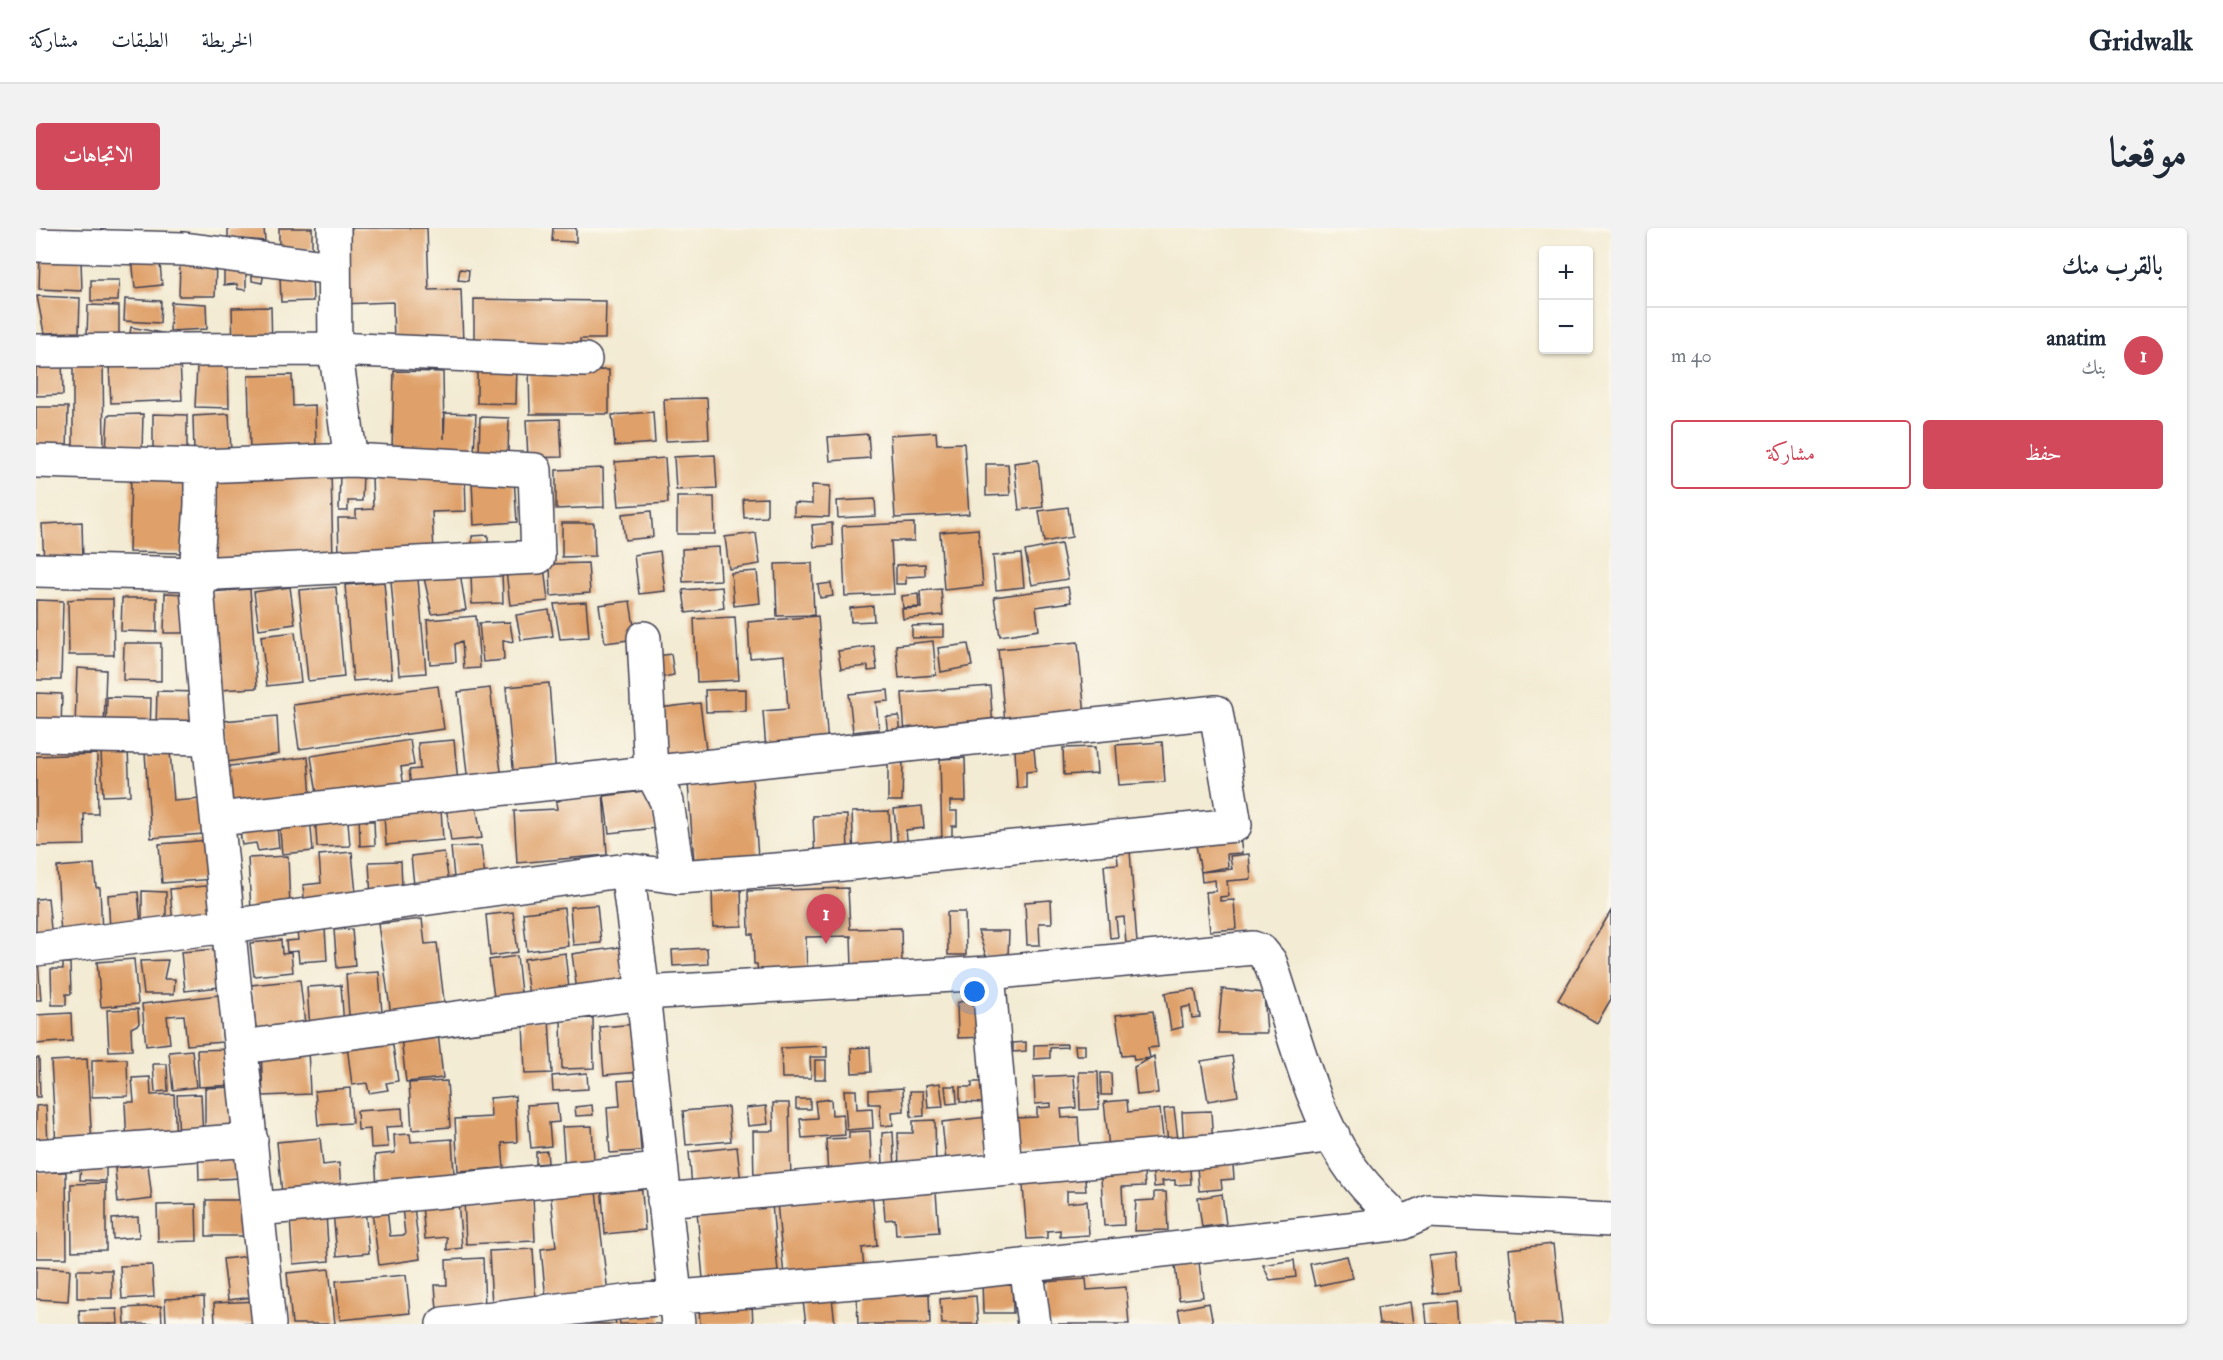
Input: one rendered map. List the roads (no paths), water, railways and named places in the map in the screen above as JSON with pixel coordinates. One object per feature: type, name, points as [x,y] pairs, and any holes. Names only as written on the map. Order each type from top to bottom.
[{"type":"street","points":[[334,228],[335,349],[351,460]]},
{"type":"street","points":[[36,245],[184,249],[333,268]]},
{"type":"street","points":[[36,351],[335,349],[585,360]]},
{"type":"street","points":[[36,461],[201,466],[351,460],[535,470],[537,557],[196,574],[36,570]]},
{"type":"street","points":[[201,466],[201,505],[196,574],[209,738],[269,1324]]},
{"type":"street","points":[[644,638],[651,771],[667,802],[678,877]]},
{"type":"street","points":[[36,948],[229,926],[627,870],[678,877],[814,867],[1235,825],[1216,712],[218,819]]},
{"type":"street","points":[[36,735],[209,738]]},
{"type":"street","points":[[627,870],[643,993],[676,1311]]},
{"type":"street","points":[[242,1047],[643,993],[988,973],[1244,948],[1261,951],[1270,962],[1322,1114],[1346,1161],[1364,1186],[1402,1223]]},
{"type":"street","points":[[988,973],[1005,1169]]},
{"type":"street","points":[[258,1209],[662,1185],[1005,1169],[1232,1149],[1333,1135]]},
{"type":"street","points":[[36,1156],[251,1140]]},
{"type":"street","points":[[443,1324],[676,1311],[1026,1264],[1402,1223],[1429,1211],[1611,1220]]},
{"type":"street","points":[[1026,1264],[1034,1324]]},
{"type":"place","name":"anatim","points":[[826,944]]}]
